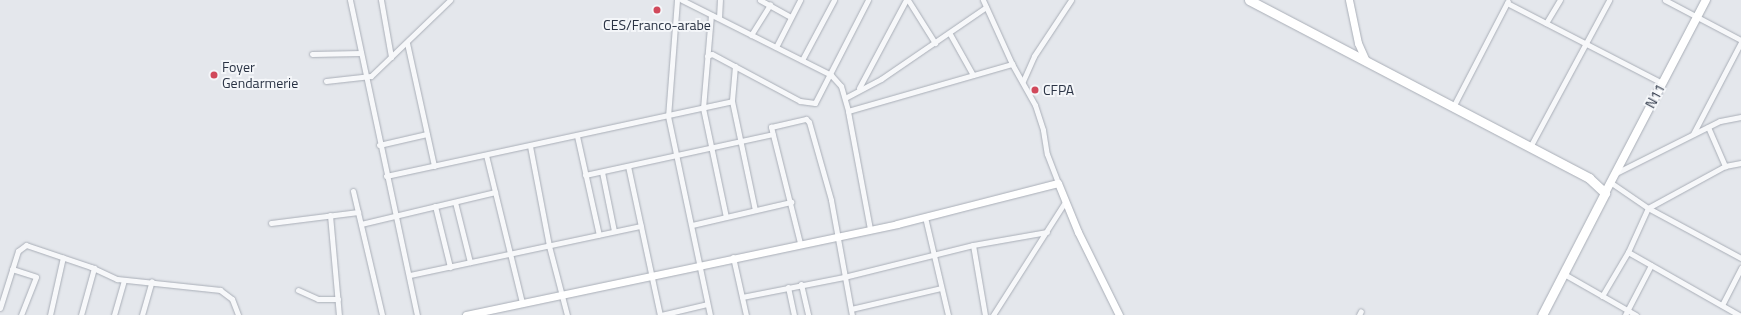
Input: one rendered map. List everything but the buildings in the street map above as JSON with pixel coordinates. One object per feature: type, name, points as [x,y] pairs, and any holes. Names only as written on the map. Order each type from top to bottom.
[{"type":"highway","points":[[1249,0],[1589,178],[1605,192],[1542,315]]},
{"type":"main road","name":"N11","points":[[1605,192],[1706,0]]},
{"type":"street","points":[[350,0],[367,77],[379,145],[397,216],[417,315]]},
{"type":"street","points":[[381,0],[391,57]]},
{"type":"street","points":[[326,81],[367,77],[407,43],[450,0]]},
{"type":"street","points":[[677,0],[668,116],[710,315]]},
{"type":"street","points":[[682,0],[831,75],[839,83],[848,111],[870,229]]},
{"type":"street","points":[[719,18],[720,0]]},
{"type":"street","points":[[760,0],[791,17]]},
{"type":"street","points":[[776,46],[800,0]]},
{"type":"street","points":[[802,60],[834,0]]},
{"type":"street","points":[[707,56],[712,54],[806,103],[815,103],[831,75],[868,0]]},
{"type":"street","points":[[859,88],[907,0],[935,43]]},
{"type":"street","points":[[983,0],[1012,64],[1023,81],[1035,105],[1043,130],[1046,154],[1065,202],[1119,315]]},
{"type":"street","points":[[1023,81],[1034,56],[1071,0]]},
{"type":"street","points":[[1349,0],[1357,38],[1366,61]]},
{"type":"street","points":[[1546,23],[1560,0]]},
{"type":"street","points":[[1530,147],[1609,0]]},
{"type":"street","points":[[1666,0],[1741,41],[1693,134]]},
{"type":"street","points":[[1453,107],[1507,2],[1662,83]]},
{"type":"street","points":[[751,35],[770,5]]},
{"type":"street","points":[[845,98],[859,88],[881,79],[950,34],[986,7]]},
{"type":"street","points":[[711,15],[702,108],[726,217]]},
{"type":"street","points":[[950,34],[974,75]]},
{"type":"street","points":[[407,43],[434,166]]},
{"type":"street","points":[[312,54],[361,53]]},
{"type":"street","points":[[848,111],[1012,64]]},
{"type":"street","points":[[735,66],[732,101],[755,210]]},
{"type":"street","points":[[386,176],[577,136],[732,101]]},
{"type":"street","points":[[1615,173],[1708,127],[1728,119],[1741,117]]},
{"type":"street","points":[[800,243],[791,202],[771,127],[804,119],[808,121],[831,200],[852,315]]},
{"type":"street","points":[[1708,127],[1725,166]]},
{"type":"street","points":[[379,145],[427,134]]},
{"type":"street","points":[[585,176],[711,150],[772,134]]},
{"type":"street","points":[[577,136],[599,235]]},
{"type":"street","points":[[530,146],[549,246],[567,315]]},
{"type":"street","points":[[486,155],[522,303]]},
{"type":"street","points":[[1602,296],[1628,252],[1648,208],[1725,166],[1741,163]]},
{"type":"street","points":[[628,166],[661,315],[708,304]]},
{"type":"street","points":[[602,172],[614,231]]},
{"type":"street","points":[[1610,182],[1648,208],[1741,258]]},
{"type":"street","points":[[466,315],[925,217],[1058,183]]},
{"type":"street","points":[[353,191],[382,315]]},
{"type":"street","points":[[361,224],[495,192]]},
{"type":"street","points":[[455,202],[470,262]]},
{"type":"street","points":[[692,225],[791,202]]},
{"type":"street","points":[[973,245],[985,315],[993,315],[1065,202]]},
{"type":"street","points":[[435,206],[450,267]]},
{"type":"street","points":[[271,223],[358,212]]},
{"type":"street","points":[[330,215],[339,315]]},
{"type":"street","points":[[925,217],[936,255],[941,288],[948,315]]},
{"type":"street","points":[[410,275],[641,226]]},
{"type":"street","points":[[742,297],[844,276],[973,245],[1047,232]]},
{"type":"street","points":[[0,308],[18,251],[26,244],[124,280],[152,281],[172,286],[224,291],[232,299],[238,315]]},
{"type":"street","points":[[1628,252],[1739,315]]},
{"type":"street","points":[[50,315],[62,257]]},
{"type":"street","points":[[733,257],[746,315]]},
{"type":"street","points":[[1626,313],[1651,265]]},
{"type":"street","points":[[81,315],[94,268]]},
{"type":"street","points":[[1722,305],[1741,268]]},
{"type":"street","points":[[12,269],[36,278],[22,315]]},
{"type":"street","points":[[1564,274],[1602,296],[1626,313],[1636,315]]},
{"type":"street","points":[[114,315],[124,280]]},
{"type":"street","points":[[142,315],[152,281]]},
{"type":"street","points":[[802,284],[808,315]]},
{"type":"street","points":[[788,287],[794,315]]},
{"type":"street","points":[[851,309],[941,288]]},
{"type":"street","points":[[298,290],[318,299],[338,300]]},
{"type":"place","name":"CES/Franco-arabe","points":[[657,10]]},
{"type":"place","name":"Foyer Gendarmerie","points":[[214,75]]},
{"type":"place","name":"CFPA","points":[[1035,90]]}]
